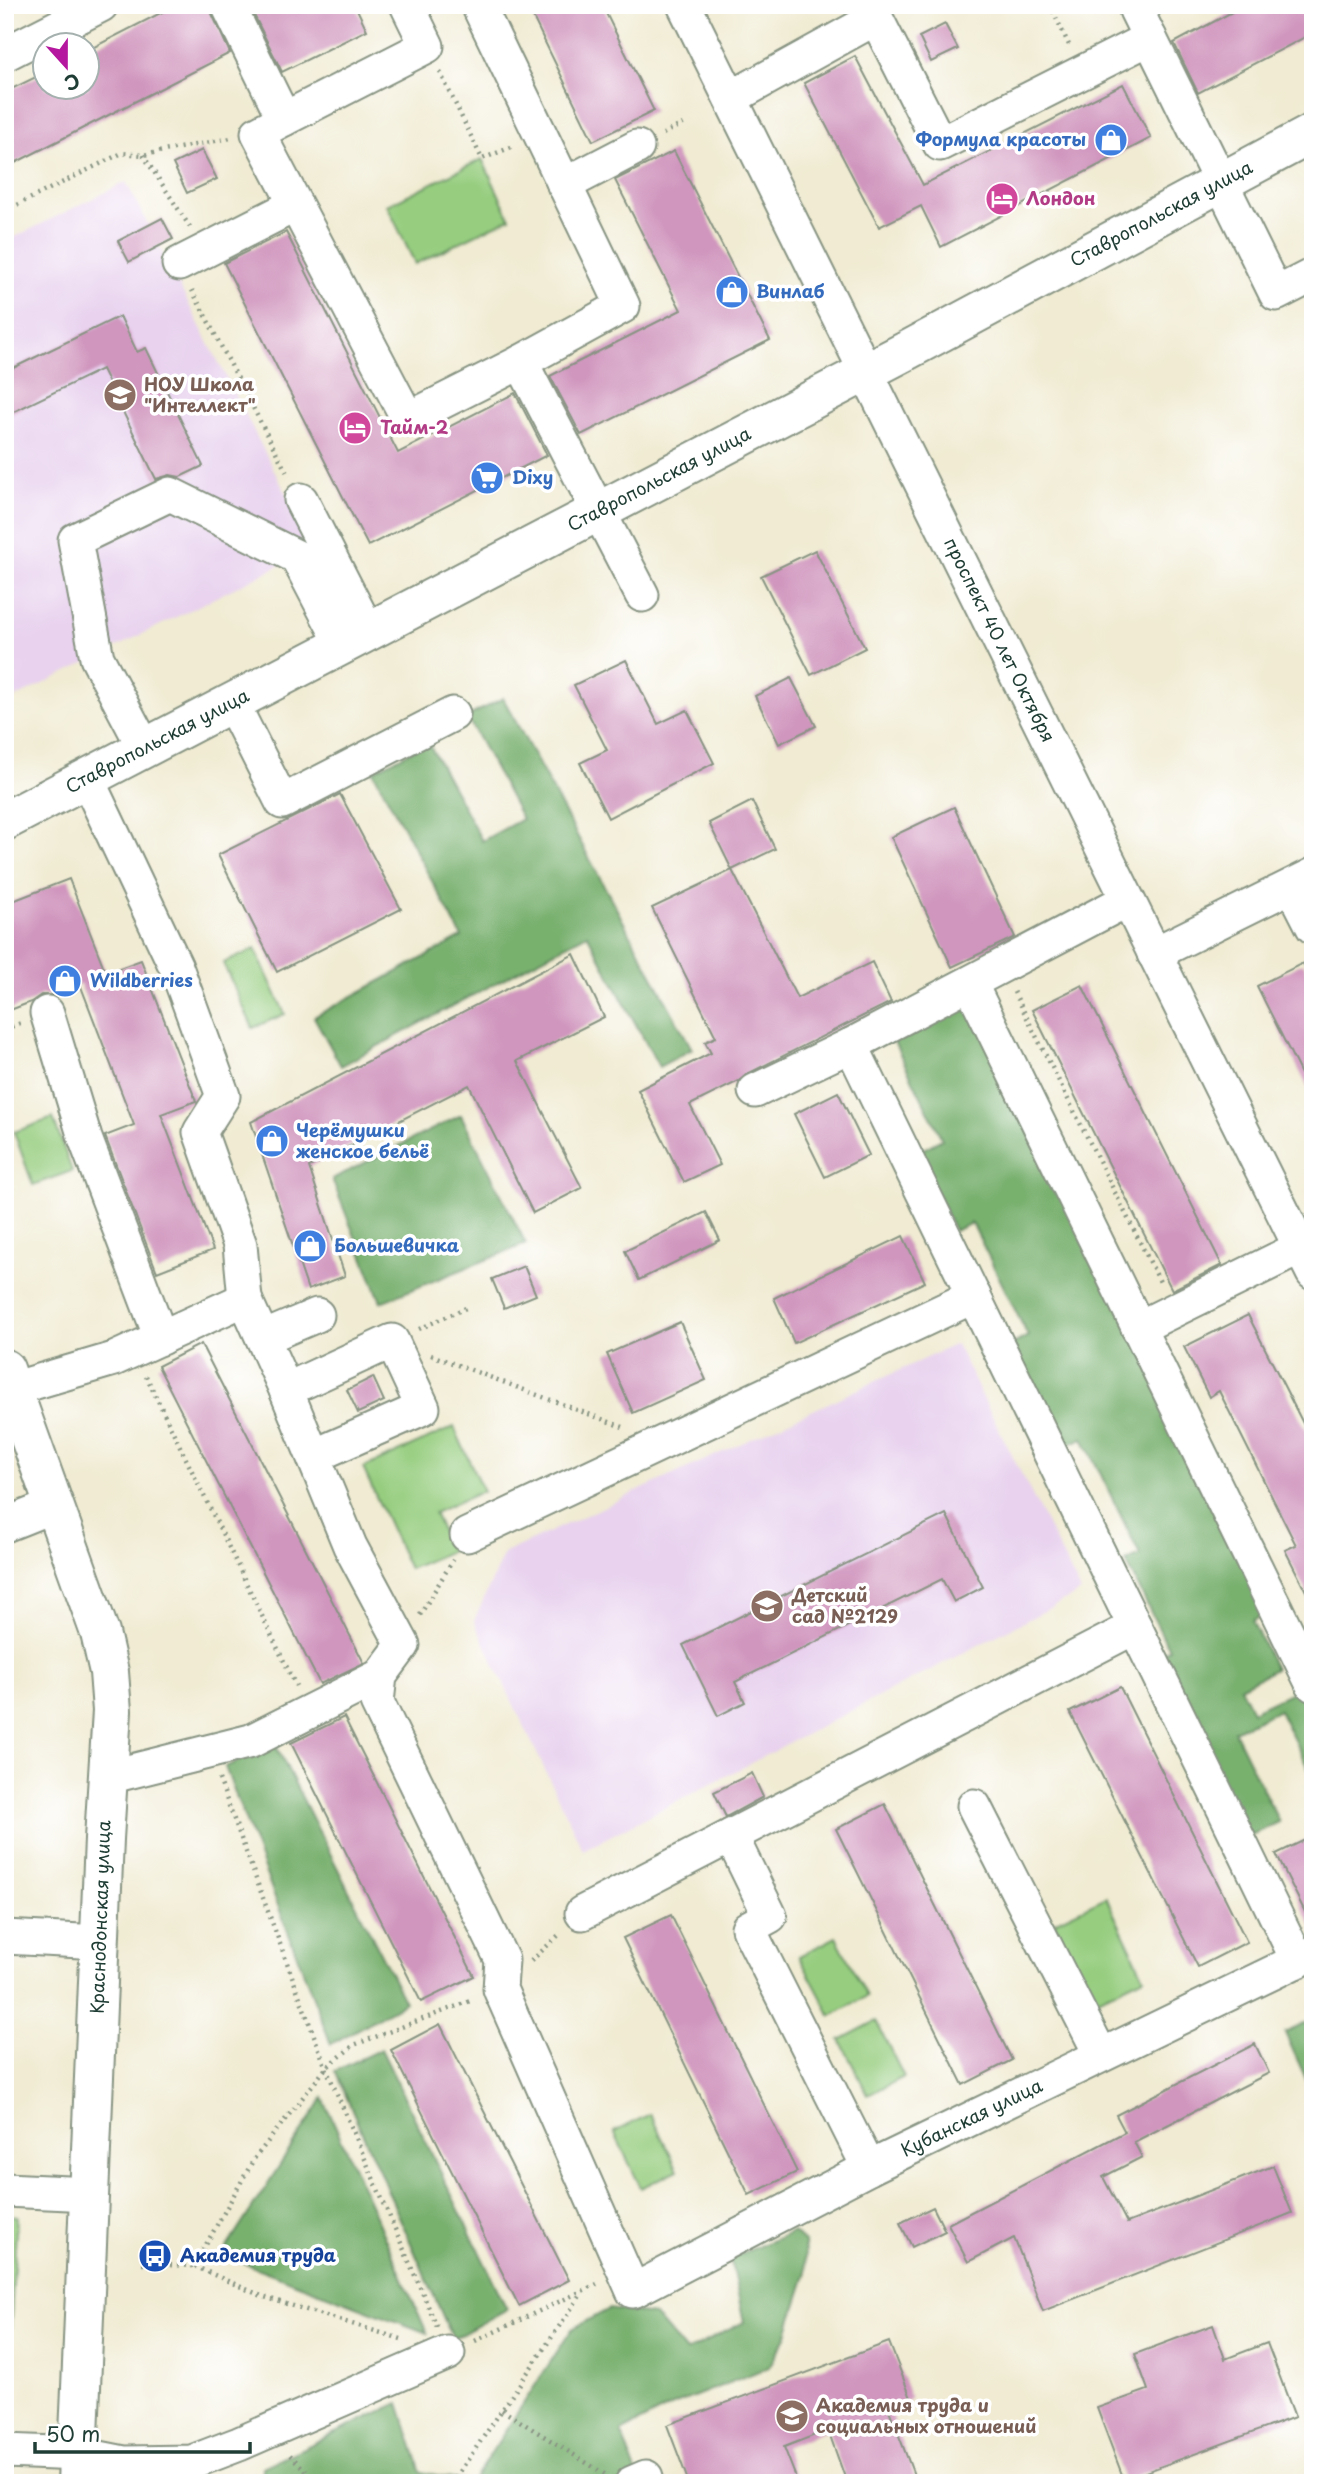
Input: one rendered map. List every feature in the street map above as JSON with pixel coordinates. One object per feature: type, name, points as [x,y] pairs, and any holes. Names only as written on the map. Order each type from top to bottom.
[{"type":"main road","name":"Ставропольская улица","points":[[5,821],[866,372],[1313,133]]},
{"type":"main road","name":"Краснодонская улица","points":[[9,1379],[100,1633],[109,1672],[112,1711],[78,2468]]},
{"type":"street","points":[[5,54],[101,5]]},
{"type":"street","points":[[228,5],[271,126],[295,205],[408,419],[521,362],[623,306],[478,5]]},
{"type":"street","points":[[271,126],[427,46],[407,5]]},
{"type":"street","name":"проспект 40 лет Октября","points":[[684,5],[1306,1261]]},
{"type":"street","points":[[1146,5],[1136,10],[1276,294],[1313,275]]},
{"type":"street","points":[[731,98],[873,12],[940,144],[1150,38]]},
{"type":"street","points":[[564,185],[638,147]]},
{"type":"street","points":[[192,258],[295,205]]},
{"type":"street","points":[[521,362],[642,595]]},
{"type":"street","points":[[145,748],[97,658],[75,540],[170,494],[297,557],[356,638]]},
{"type":"street","points":[[301,500],[356,638]]},
{"type":"street","points":[[232,703],[282,802],[453,714]]},
{"type":"street","points":[[87,779],[176,967],[223,1096],[200,1132],[240,1245],[245,1299],[286,1390],[350,1546],[403,1645],[380,1676],[251,1741],[108,1777]]},
{"type":"street","points":[[1154,954],[1302,880],[1313,927]]},
{"type":"street","points":[[755,1091],[851,1045],[979,972],[1127,901]]},
{"type":"street","points":[[979,972],[1139,1328],[1304,1645],[1313,1685]]},
{"type":"street","points":[[47,1013],[147,1344]]},
{"type":"street","points":[[851,1045],[1135,1627],[1305,1957]]},
{"type":"street","points":[[1139,1328],[1174,1310],[1306,1261]]},
{"type":"street","points":[[467,1535],[974,1296]]},
{"type":"street","points":[[9,1379],[114,1359],[245,1299]]},
{"type":"street","points":[[263,1338],[317,1315]]},
{"type":"street","points":[[286,1390],[393,1341],[424,1408],[314,1456]]},
{"type":"street","points":[[5,1525],[55,1505]]},
{"type":"street","points":[[582,1913],[1135,1627]]},
{"type":"street","points":[[380,1676],[377,1702],[502,1960],[500,1990],[628,2280]]},
{"type":"street","points":[[974,1805],[1101,2055]]},
{"type":"street","points":[[731,1836],[770,1916],[748,1928],[869,2168]]},
{"type":"street","points":[[5,1937],[100,1942]]},
{"type":"street","name":"Кубанская улица","points":[[628,2280],[869,2168],[1305,1957]]},
{"type":"street","points":[[5,2190],[90,2194]]},
{"type":"street","points":[[5,2451],[78,2468],[124,2463],[192,2462],[448,2353]]},
{"type":"path","points":[[1050,5],[1082,72]]},
{"type":"path","points":[[427,46],[482,159],[540,135]]},
{"type":"path","points":[[5,211],[122,153],[143,155],[271,126]]},
{"type":"path","points":[[143,155],[301,500]]},
{"type":"path","points":[[979,972],[1174,1310]]},
{"type":"path","points":[[393,1341],[468,1307]]},
{"type":"path","points":[[393,1341],[663,1443]]},
{"type":"path","points":[[147,1344],[308,1712]]},
{"type":"path","points":[[403,1645],[467,1535]]},
{"type":"path","points":[[209,1752],[326,2068],[448,2353]]},
{"type":"path","points":[[194,2266],[254,2159],[326,2068],[354,2045],[500,1990],[582,1913]]},
{"type":"path","points":[[142,2264],[194,2266],[264,2297],[448,2353],[584,2290],[628,2280]]},
{"type":"path","points":[[453,2483],[584,2290]]},
{"type":"path","points":[[502,2410],[629,2479]]},
{"type":"shaded area","name":"НОУ Школа \"Интеллект\"","points":[[126,182],[314,548],[5,703],[5,242]]},
{"type":"shaded area","name":"Детский сад №2129","points":[[956,1344],[1081,1592],[583,1850],[474,1621],[504,1553]]},
{"type":"green space","points":[[482,159],[510,218],[415,264],[387,205]]},
{"type":"green space","points":[[503,698],[692,1049],[659,1067],[587,934],[341,1066],[314,1017],[462,937],[373,771],[428,742],[482,841],[522,819],[467,717]]},
{"type":"green space","points":[[255,949],[285,1014],[253,1028],[223,963]]},
{"type":"green space","points":[[969,1000],[1270,1612],[1252,1621],[1275,1669],[1240,1687],[1252,1711],[1304,1686],[1313,1704],[1313,1778],[1279,1710],[1234,1731],[1279,1822],[1247,1837],[1158,1655],[1169,1649],[1126,1562],[1140,1555],[1083,1438],[1058,1449],[1008,1347],[1028,1336],[972,1223],[954,1231],[916,1153],[942,1139],[892,1038]]},
{"type":"green space","points":[[461,1115],[526,1244],[381,1302],[332,1179]]},
{"type":"green space","points":[[53,1118],[72,1171],[33,1185],[14,1132]]},
{"type":"green space","points":[[454,1427],[483,1491],[434,1513],[451,1551],[409,1569],[363,1468]]},
{"type":"green space","points":[[275,1744],[405,2002],[331,2044],[225,1767]]},
{"type":"green space","points":[[1106,1897],[1144,1977],[1092,2002],[1054,1922]]},
{"type":"green space","points":[[836,1937],[867,1996],[831,2016],[799,1956]]},
{"type":"green space","points":[[1313,2020],[1313,2094],[1285,2033]]},
{"type":"green space","points":[[876,2021],[904,2077],[868,2095],[840,2040]]},
{"type":"green space","points":[[381,2049],[507,2309],[453,2339],[335,2071]]},
{"type":"green space","points":[[323,2098],[427,2333],[222,2255]]},
{"type":"green space","points":[[650,2114],[678,2170],[641,2188],[614,2132]]},
{"type":"green space","points":[[5,2215],[17,2216],[7,2384],[5,2384]]},
{"type":"green space","points":[[793,2232],[804,2242],[806,2275],[786,2337],[769,2367],[673,2405],[621,2432],[640,2483],[261,2483],[263,2467],[399,2403],[421,2472],[472,2482],[572,2329],[609,2309],[654,2315],[686,2352],[744,2322],[730,2258]]},
{"type":"building","points":[[176,5],[208,5],[230,53],[5,168],[5,92],[32,79],[32,102],[102,102],[102,43]]},
{"type":"building","points":[[269,5],[355,5],[367,30],[282,72],[253,13]]},
{"type":"building","points":[[527,5],[602,5],[654,111],[593,141]]},
{"type":"building","points":[[1245,5],[1313,5],[1313,33],[1198,93],[1174,43]]},
{"type":"building","points":[[945,24],[958,49],[931,62],[919,37]]},
{"type":"building","points":[[855,56],[923,185],[1123,84],[1151,138],[941,247],[921,206],[879,227],[804,83]]},
{"type":"building","points":[[202,150],[217,179],[187,193],[173,164]]},
{"type":"building","points":[[674,151],[770,340],[581,435],[550,376],[681,310],[615,180]]},
{"type":"building","points":[[162,218],[173,239],[129,262],[118,241]]},
{"type":"building","points":[[286,232],[398,453],[515,393],[547,455],[368,546],[224,263]]},
{"type":"building","points":[[120,316],[137,352],[146,348],[203,466],[180,477],[170,475],[156,479],[102,369],[5,416],[5,372]]},
{"type":"building","points":[[815,550],[865,648],[811,675],[761,576]]},
{"type":"building","points":[[626,660],[658,724],[687,710],[714,763],[608,818],[580,763],[607,750],[574,685]]},
{"type":"building","points":[[791,678],[816,726],[779,744],[755,696]]},
{"type":"building","points":[[340,794],[401,909],[277,972],[218,855]]},
{"type":"building","points":[[752,801],[775,849],[732,870],[709,823]]},
{"type":"building","points":[[954,807],[1015,937],[952,967],[891,837]]},
{"type":"building","points":[[732,870],[797,998],[872,962],[891,1002],[690,1105],[720,1165],[684,1182],[638,1090],[711,1053],[705,1042],[716,1037],[652,908]]},
{"type":"building","points":[[69,879],[106,973],[141,960],[196,1101],[161,1114],[213,1250],[157,1272],[105,1136],[134,1125],[80,984],[52,995],[41,995],[5,1012],[5,904]]},
{"type":"building","points":[[574,954],[604,1017],[517,1061],[582,1188],[533,1213],[469,1085],[309,1167],[345,1276],[308,1290],[251,1122]]},
{"type":"building","points":[[1303,963],[1313,983],[1313,1098],[1257,986]]},
{"type":"building","points":[[1082,985],[1222,1265],[1172,1290],[1032,1010]]},
{"type":"building","points":[[838,1092],[869,1155],[825,1177],[794,1114]]},
{"type":"building","points":[[706,1212],[720,1240],[639,1280],[625,1251]]},
{"type":"building","points":[[903,1236],[925,1282],[794,1343],[774,1298]]},
{"type":"building","points":[[524,1266],[536,1295],[504,1308],[492,1279]]},
{"type":"building","points":[[1248,1315],[1313,1443],[1313,1605],[1285,1550],[1296,1545],[1219,1391],[1209,1397],[1184,1347]]},
{"type":"building","points":[[680,1322],[706,1380],[633,1413],[607,1354]]},
{"type":"building","points":[[201,1344],[364,1663],[320,1684],[158,1366]]},
{"type":"building","points":[[373,1377],[384,1401],[358,1413],[347,1390]]},
{"type":"building","points":[[946,1514],[983,1587],[954,1602],[942,1579],[735,1682],[745,1702],[718,1716],[683,1645]]},
{"type":"building","points":[[1120,1687],[1247,1942],[1198,1967],[1070,1712]]},
{"type":"building","points":[[344,1717],[474,1976],[421,2002],[291,1743]]},
{"type":"building","points":[[752,1773],[763,1797],[726,1817],[714,1792]]},
{"type":"building","points":[[885,1804],[1012,2060],[963,2085],[836,1829]]},
{"type":"building","points":[[1313,1836],[1313,1928],[1276,1854]]},
{"type":"building","points":[[671,1915],[797,2172],[749,2195],[623,1938]]},
{"type":"building","points":[[440,2024],[569,2280],[519,2306],[391,2050]]},
{"type":"building","points":[[1255,2044],[1269,2073],[1134,2142],[1142,2157],[1103,2177],[1127,2223],[1273,2166],[1292,2213],[1043,2311],[1014,2238],[968,2262],[948,2224],[1125,2132],[1116,2115]]},
{"type":"building","points":[[933,2207],[945,2231],[912,2247],[900,2223]]},
{"type":"building","points":[[1213,2325],[1225,2359],[1267,2343],[1295,2417],[1124,2480],[1097,2408],[1148,2390],[1135,2354]]},
{"type":"building","name":"Академия труда и социальных отношений","points":[[889,2342],[911,2398],[888,2407],[917,2483],[847,2483],[828,2430],[784,2447],[798,2483],[689,2483],[667,2425]]},
{"type":"place","name":"Формула красоты","points":[[1111,140]]},
{"type":"place","name":"Лондон","points":[[1002,199]]},
{"type":"place","name":"Винлаб","points":[[732,292]]},
{"type":"place","name":"НОУ Школа \"Интеллект\"","points":[[120,395]]},
{"type":"place","name":"Тайм-2","points":[[355,428]]},
{"type":"place","name":"Dixy","points":[[487,478]]},
{"type":"place","name":"Wildberries","points":[[65,981]]},
{"type":"place","name":"Черёмушки женское бельё","points":[[272,1141]]},
{"type":"place","name":"Большевичка","points":[[310,1246]]},
{"type":"place","name":"Детский сад №2129","points":[[767,1606]]},
{"type":"place","name":"Академия труда","points":[[155,2256]]},
{"type":"place","name":"Академия труда и социальных отношений","points":[[792,2416]]}]
